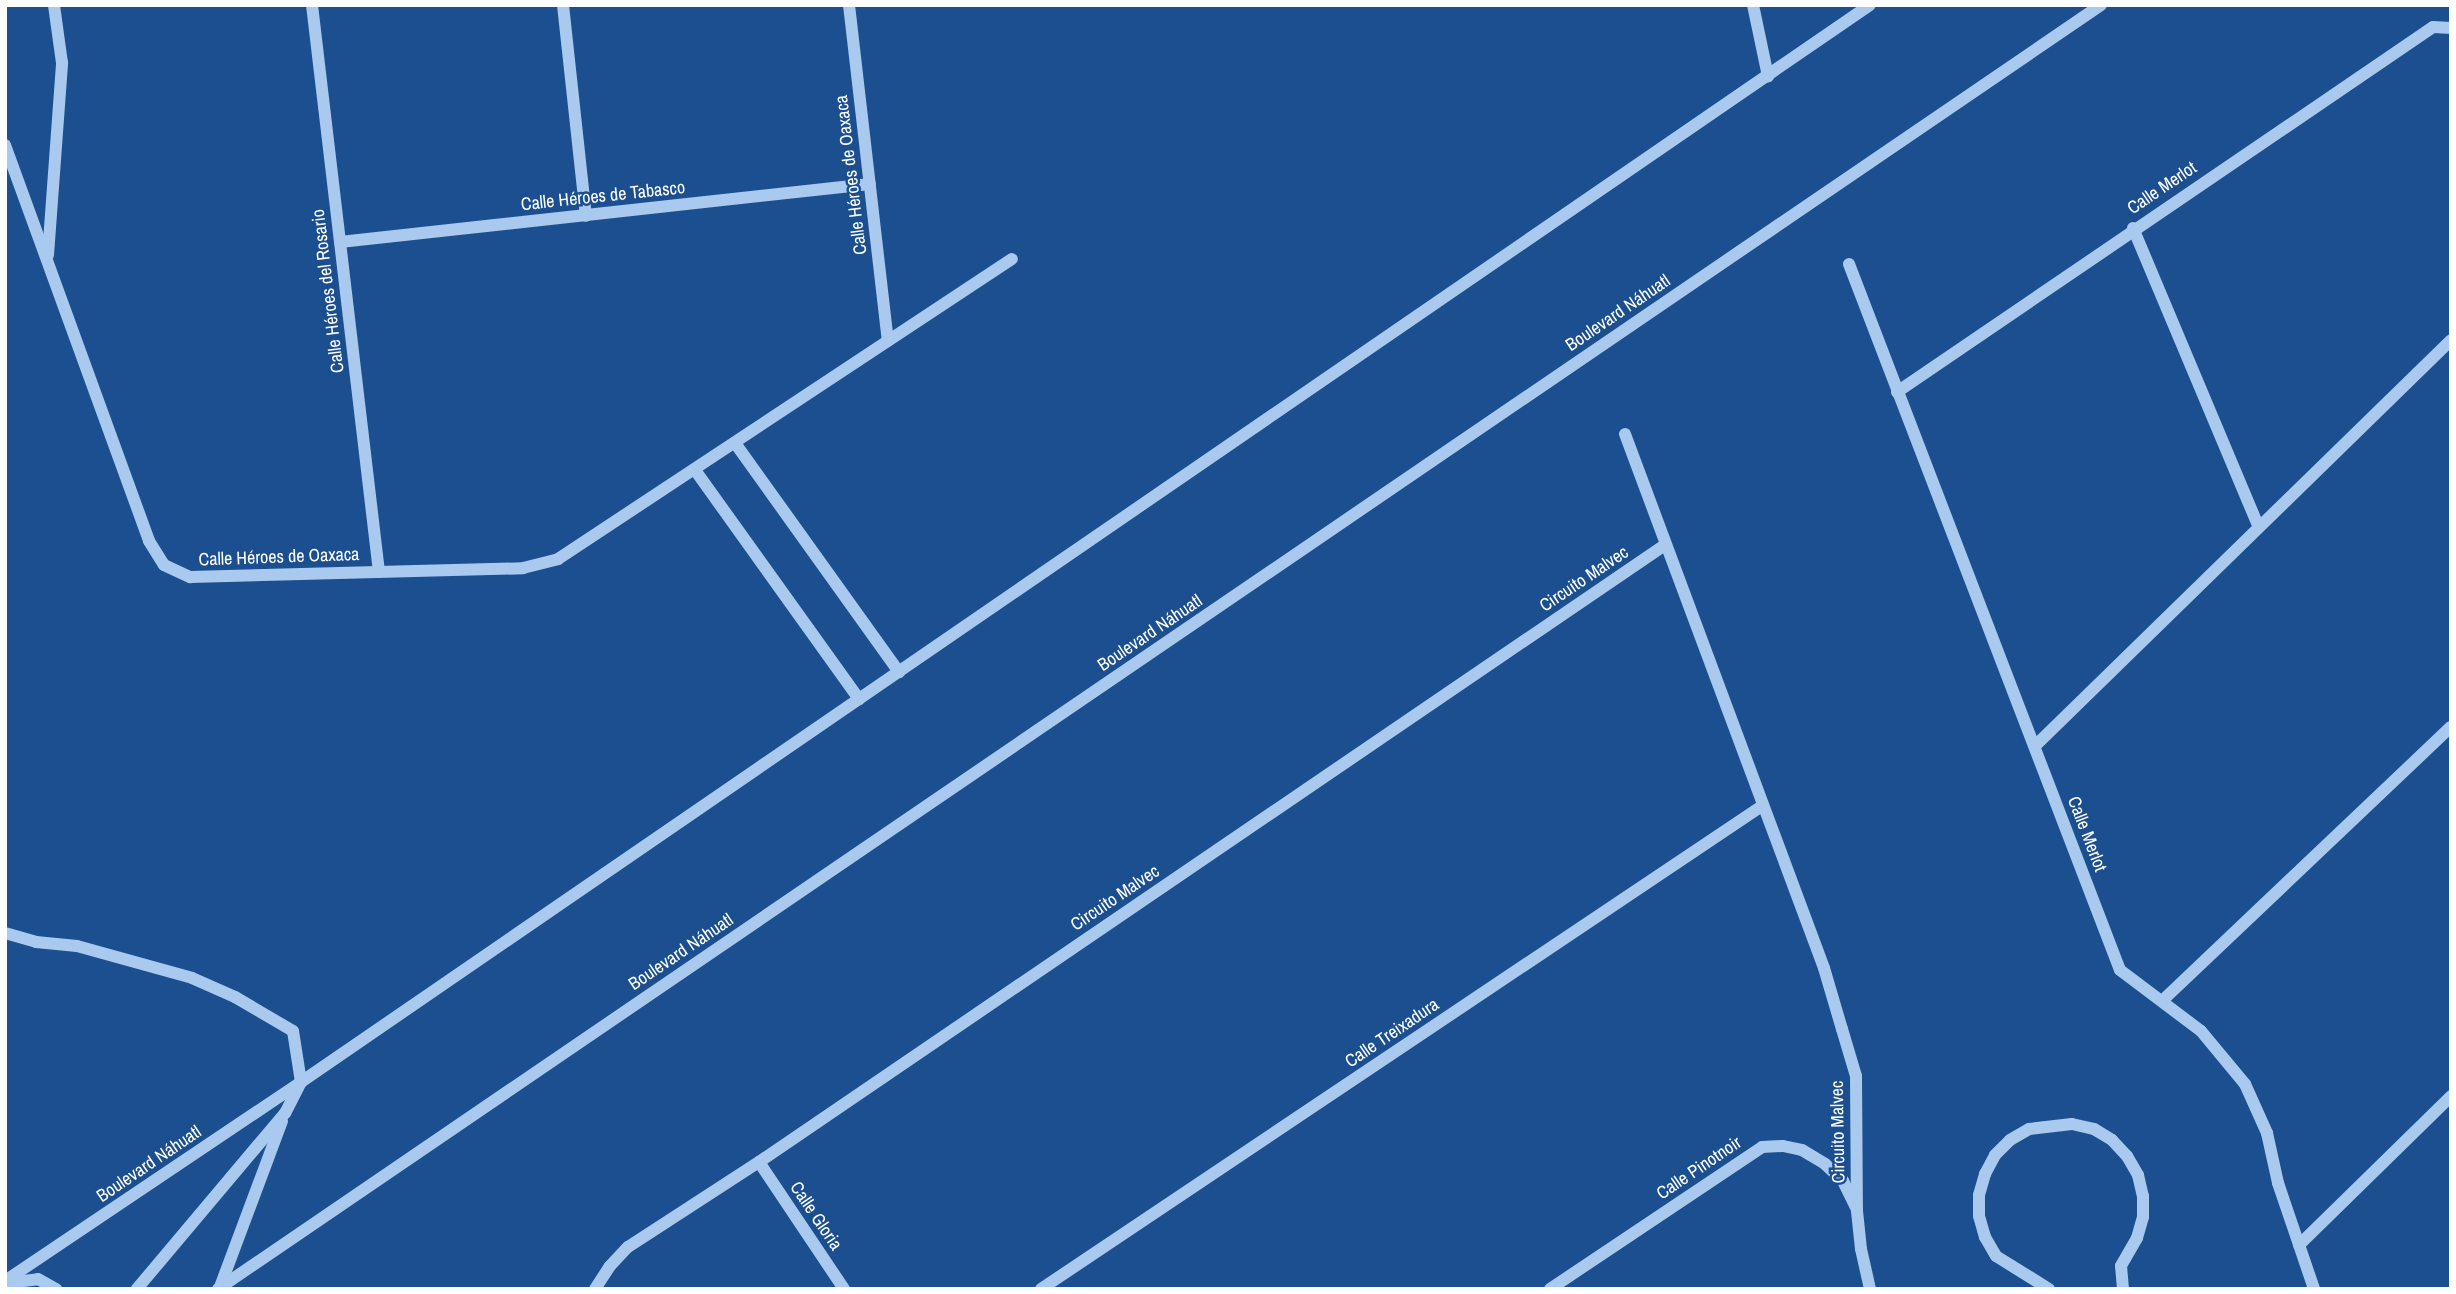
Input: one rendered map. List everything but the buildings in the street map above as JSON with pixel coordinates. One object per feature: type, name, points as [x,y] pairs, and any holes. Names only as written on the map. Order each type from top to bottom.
[{"type":"street","points":[[48,263],[62,63],[54,5]]},
{"type":"street","name":"Calle Héroes del Rosario","points":[[312,5],[379,572]]},
{"type":"street","points":[[563,5],[586,216]]},
{"type":"street","name":"Calle Héroes de Oaxaca","points":[[849,5],[888,341]]},
{"type":"street","points":[[1753,5],[1768,76]]},
{"type":"street","name":"Boulevard Náhuatl","points":[[5,1282],[899,673],[1870,5]]},
{"type":"street","name":"Boulevard Náhuatl","points":[[219,1288],[2101,5]]},
{"type":"street","name":"Calle Merlot","points":[[1897,391],[2432,27],[2451,28]]},
{"type":"street","name":"Calle Héroes de Oaxaca","points":[[5,145],[149,541],[164,565],[190,577],[540,565],[577,548],[1012,259]]},
{"type":"street","name":"Calle Héroes de Tabasco","points":[[340,242],[870,184]]},
{"type":"street","points":[[2133,228],[2259,526]]},
{"type":"street","name":"Calle Merlot","points":[[1849,264],[2120,970],[2202,1031],[2245,1084],[2267,1132],[2278,1183],[2314,1289]]},
{"type":"street","points":[[2035,746],[2451,340]]},
{"type":"street","name":"Circuito Malvec","points":[[1625,434],[1824,968],[1856,1076],[1857,1211],[1870,1289]]},
{"type":"street","points":[[735,443],[899,673]]},
{"type":"street","points":[[695,470],[859,699]]},
{"type":"street","name":"Circuito Malvec","points":[[595,1289],[610,1266],[628,1247],[759,1162],[1665,545]]},
{"type":"street","points":[[2163,1000],[2451,727]]},
{"type":"street","name":"Calle Treixadura","points":[[1041,1289],[1762,806]]},
{"type":"street","points":[[5,933],[136,961],[192,978],[235,997],[293,1031],[301,1082],[285,1113],[219,1288]]},
{"type":"street","points":[[2299,1245],[2451,1096]]},
{"type":"street","points":[[137,1289],[285,1113]]},
{"type":"street","points":[[2049,1289],[1996,1256],[1985,1237],[1979,1216],[1979,1195],[1985,1174],[1995,1155],[2010,1140],[2029,1129],[2072,1124],[2094,1129],[2112,1140],[2127,1156],[2138,1175],[2143,1196],[2143,1217],[2137,1238],[2121,1266],[2123,1289]]},
{"type":"street","name":"Calle Pinotnoir","points":[[1550,1289],[1762,1147],[1783,1146],[1802,1150],[1825,1164],[1843,1181],[1857,1211]]},
{"type":"street","name":"Calle Gloria","points":[[759,1162],[844,1289]]},
{"type":"street","points":[[5,1282],[38,1279],[56,1289]]}]
